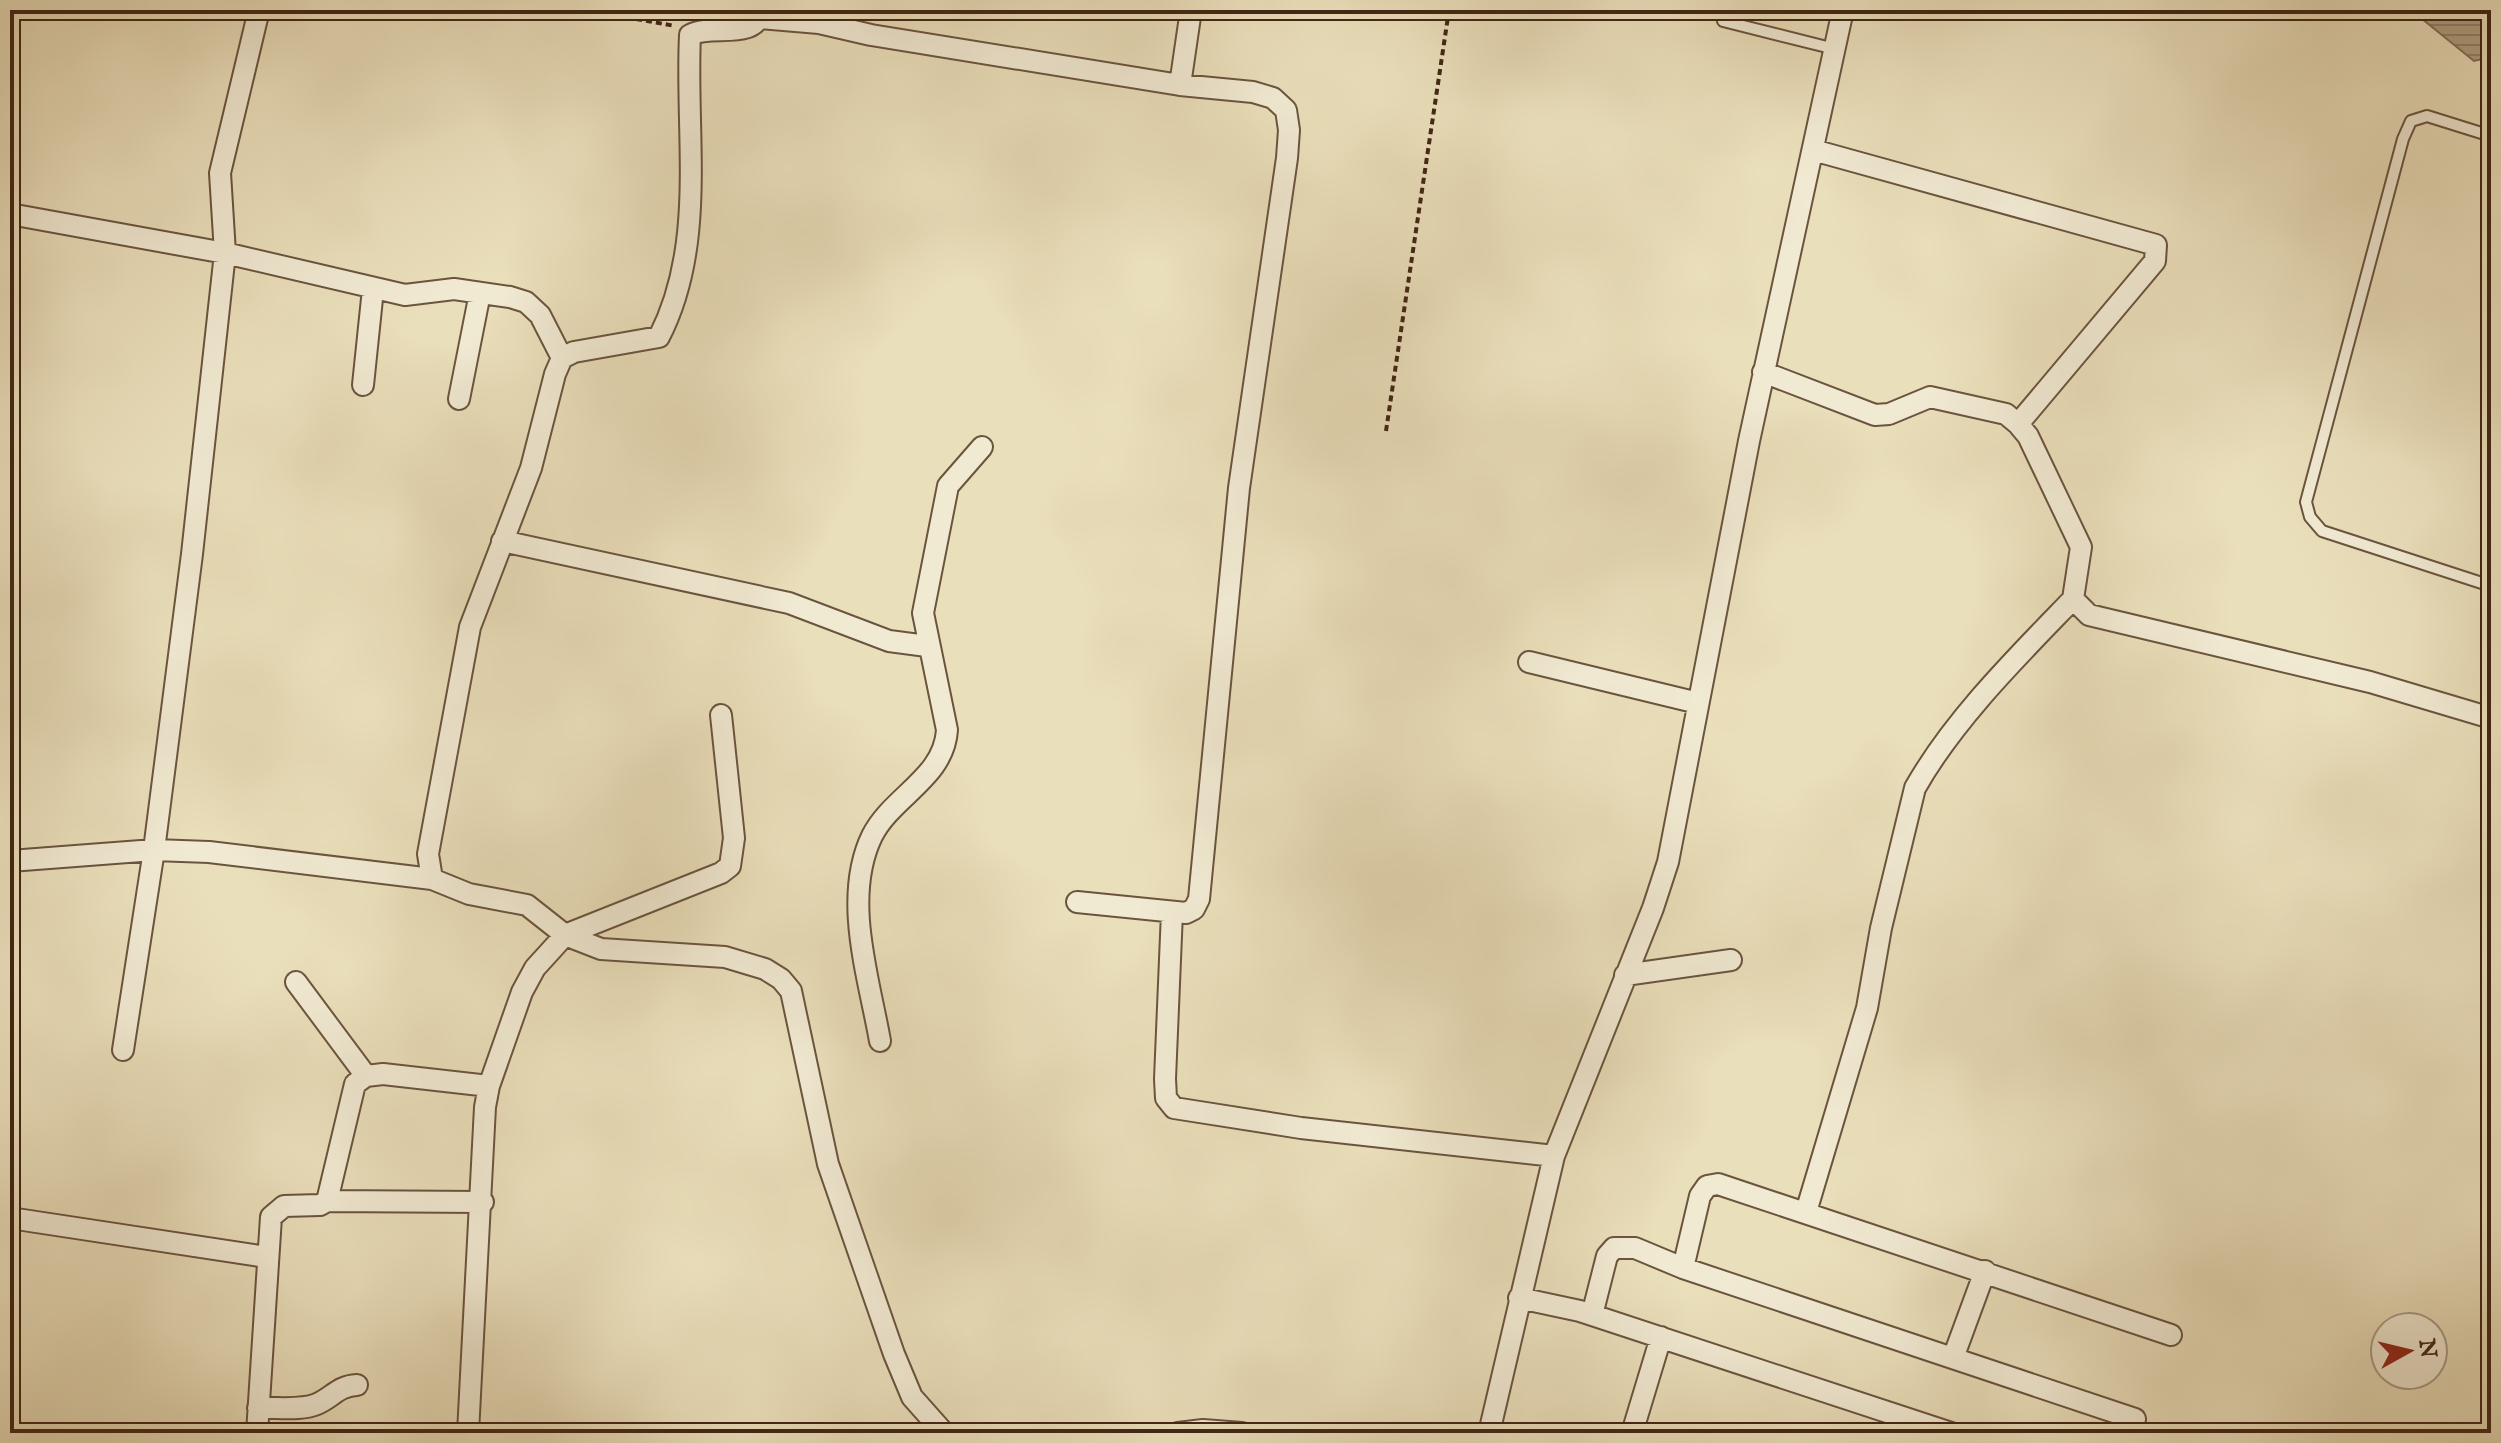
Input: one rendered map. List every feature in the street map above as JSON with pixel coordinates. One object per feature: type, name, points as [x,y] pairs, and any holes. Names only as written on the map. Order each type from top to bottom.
[{"type":"street","points":[[123,1050],[154,850],[225,253],[220,173],[259,10]]},
{"type":"street","points":[[1180,85],[1191,10]]},
{"type":"street","points":[[1489,1433],[1554,1156],[1668,862],[1763,372],[1843,10]]},
{"type":"street","points":[[432,879],[428,854],[462,663],[480,596],[535,456],[555,374],[562,358],[574,352],[659,337],[670,315],[692,207],[690,35],[698,30],[746,29],[761,14],[1180,85],[1253,92],[1273,98],[1286,110],[1289,130],[1239,488],[1202,884],[1194,909],[1186,913],[1077,902]]},
{"type":"street","points":[[1813,150],[2156,245],[2155,261],[2018,424]]},
{"type":"street","points":[[10,214],[225,253],[405,295],[454,289],[510,297],[533,308],[562,358]]},
{"type":"street","points":[[363,385],[373,289]]},
{"type":"street","points":[[459,399],[480,293]]},
{"type":"street","points":[[1763,372],[1875,415],[1889,414],[1930,397],[2006,414],[2028,436],[2081,547],[2073,599],[2006,669],[1927,767],[1915,788],[1888,897],[1867,1008],[1806,1212]]},
{"type":"street","points":[[880,1041],[860,926],[859,895],[871,838],[881,821],[938,762],[946,748],[947,730],[927,646],[923,613],[943,502],[957,472],[982,447]]},
{"type":"street","points":[[502,541],[789,603],[889,641],[927,646]]},
{"type":"street","points":[[2073,599],[2089,615],[2370,682],[2491,718]]},
{"type":"street","points":[[1529,662],[1698,703]]},
{"type":"street","points":[[468,1433],[489,1086],[528,981],[565,935],[721,873],[730,866],[734,838],[721,715]]},
{"type":"street","points":[[10,861],[154,850],[209,852],[432,879],[469,894],[527,905],[565,935],[601,949],[725,957],[765,969],[781,979],[791,991],[828,1164],[894,1354],[912,1397],[944,1433]]},
{"type":"street","points":[[1172,912],[1165,1079],[1166,1098],[1174,1108],[1301,1128],[1554,1156]]},
{"type":"street","points":[[1625,975],[1731,960]]},
{"type":"street","points":[[296,982],[366,1076]]},
{"type":"street","points":[[327,1201],[349,1097],[355,1084],[366,1076],[489,1086]]},
{"type":"street","points":[[1683,1268],[1700,1196],[1707,1186],[1737,1189],[2171,1335]]},
{"type":"street","points":[[257,1433],[266,1257],[271,1217],[276,1209],[320,1205],[327,1201],[483,1202]]},
{"type":"street","points":[[10,1218],[266,1257]]},
{"type":"street","points":[[1592,1315],[1607,1256],[1614,1248],[1635,1248],[1683,1268],[2135,1419]]},
{"type":"street","points":[[1953,1358],[1985,1271]]},
{"type":"street","points":[[1519,1298],[1592,1315],[1951,1433]]},
{"type":"street","points":[[1632,1433],[1661,1337]]},
{"type":"street","points":[[258,1408],[306,1407],[320,1403],[336,1388],[357,1385]]},
{"type":"street","points":[[1178,1433],[1203,1430],[1242,1433]]},
{"type":"lane","points":[[1723,21],[1835,49]]},
{"type":"lane","points":[[2491,136],[2427,116],[2411,121],[2403,139],[2306,502],[2310,517],[2322,531],[2491,586]]},
{"type":"path","points":[[587,10],[698,30]]},
{"type":"path","points":[[1386,431],[1449,10]]},
{"type":"shaded area","points":[[2411,10],[2491,10],[2491,57],[2474,61]]}]
